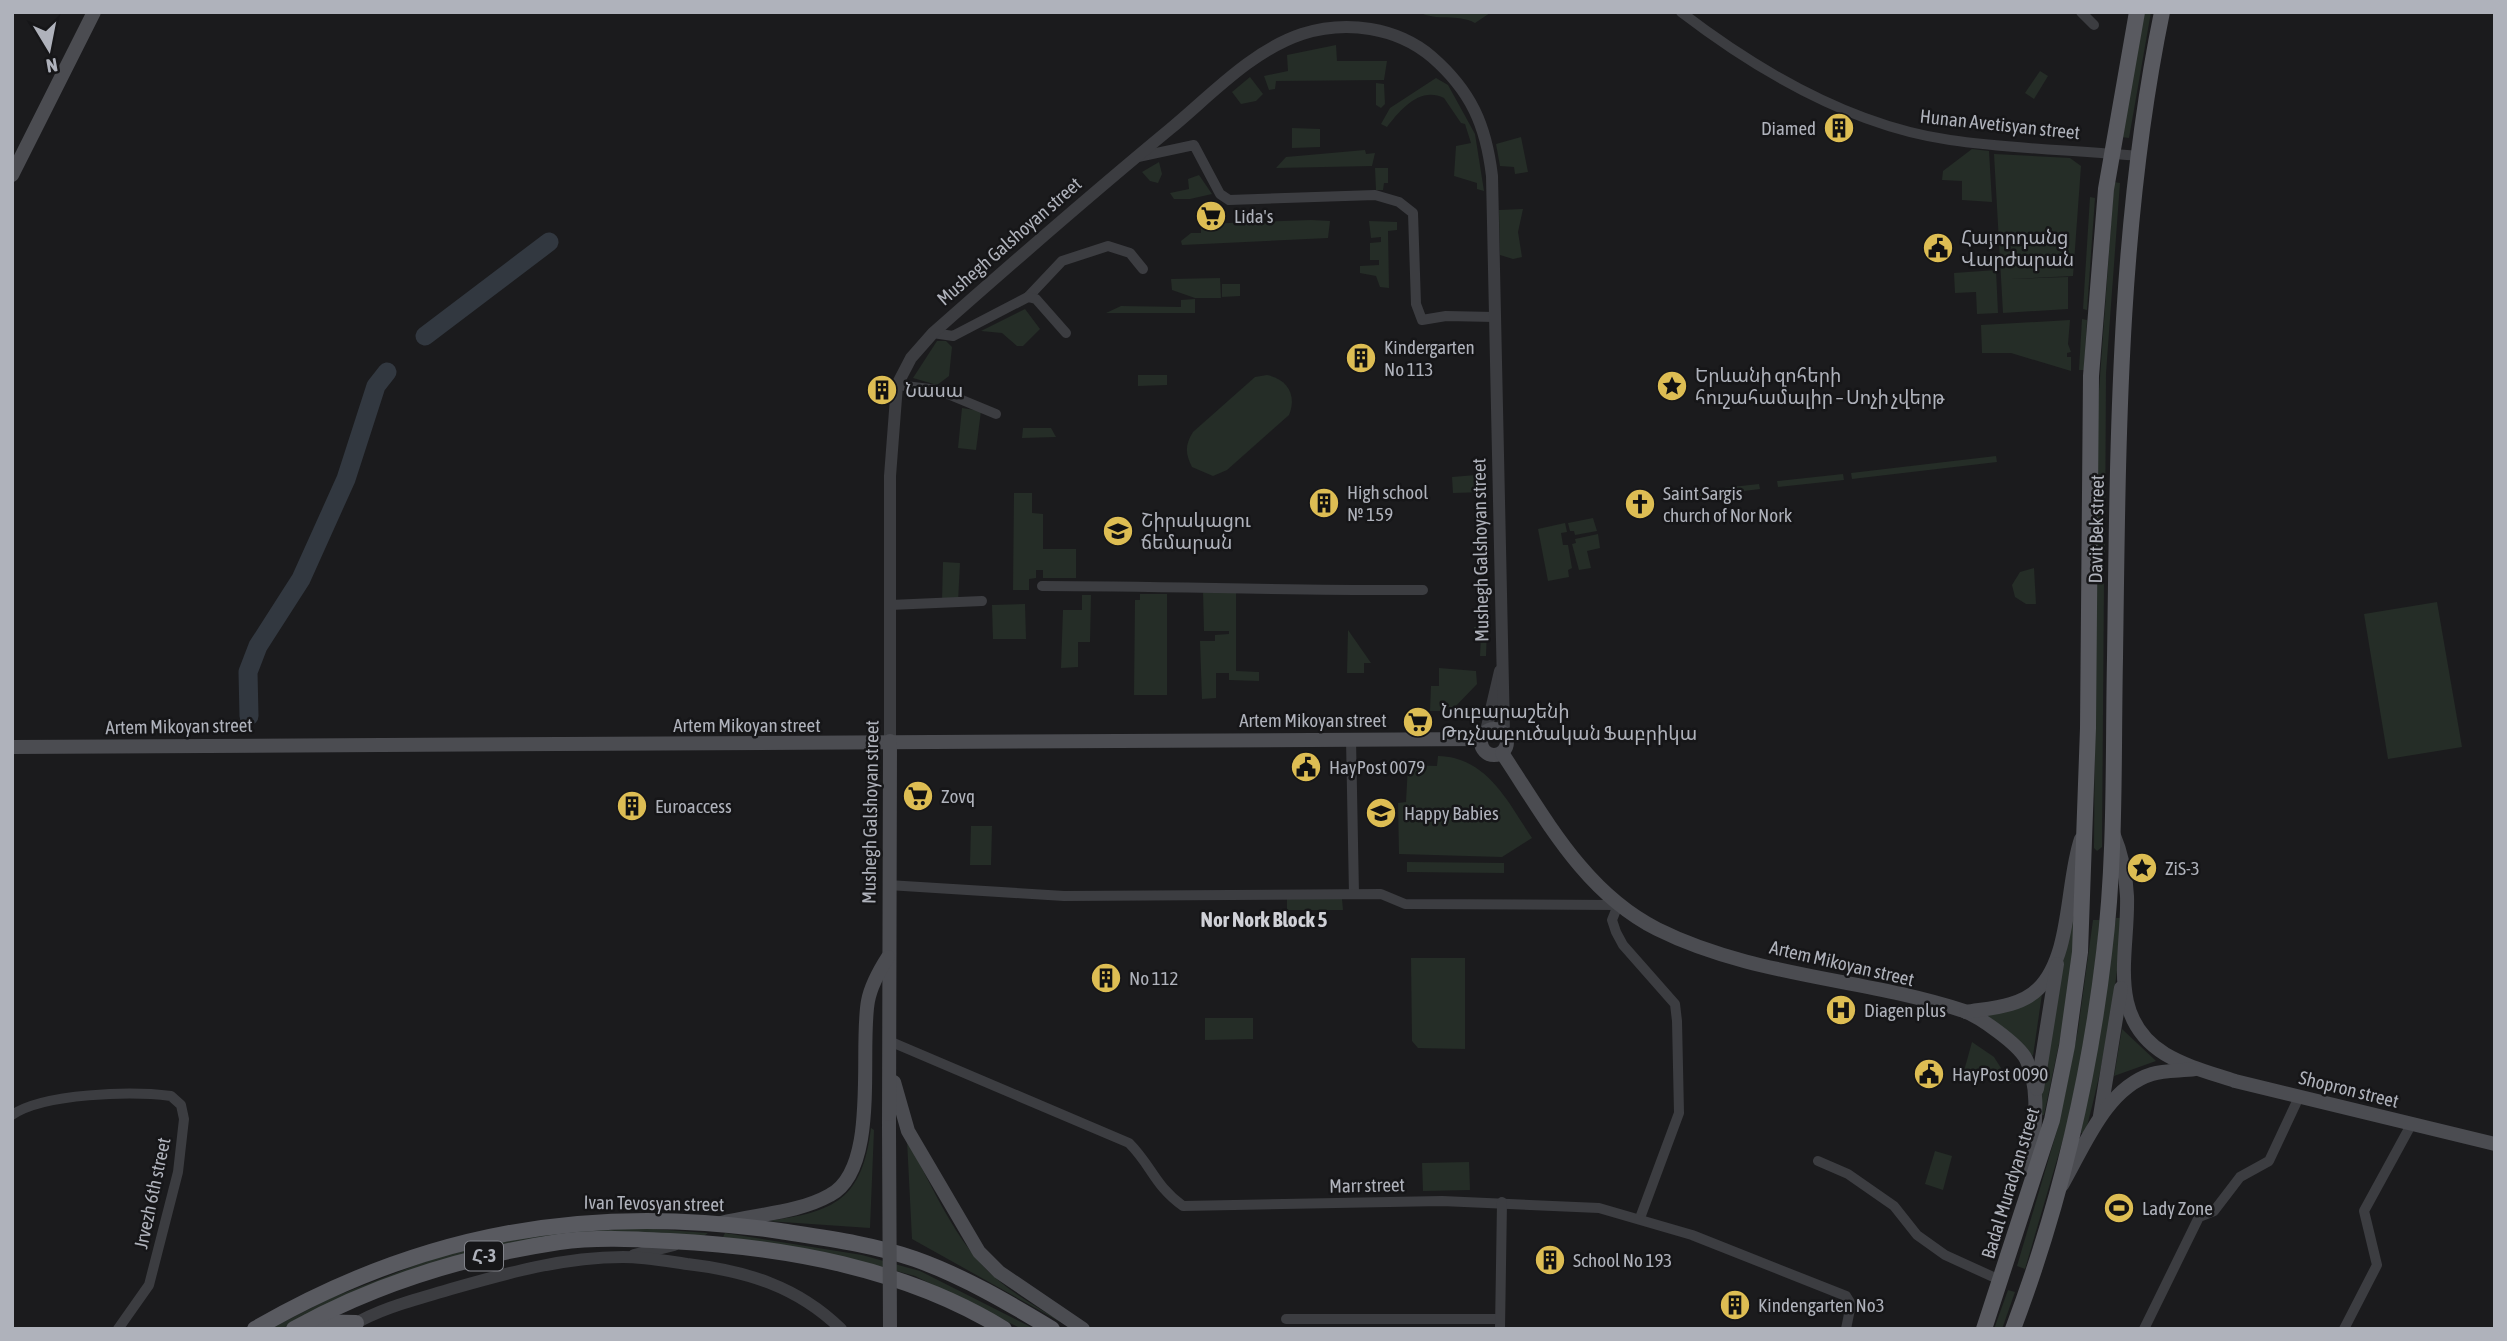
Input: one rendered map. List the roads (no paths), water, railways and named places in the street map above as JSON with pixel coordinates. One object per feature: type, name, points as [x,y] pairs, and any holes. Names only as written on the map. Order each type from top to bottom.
[{"type":"main road","points":[[12,175],[94,12]]},
{"type":"main road","name":"Davit Bek street","points":[[2067,1046],[2080,952],[2084,857],[2091,376],[2111,153],[2137,12]]},
{"type":"main road","name":"Davit Bek street","points":[[2060,1189],[2091,1049],[2105,951],[2111,859],[2119,377],[2137,156],[2162,12]]},
{"type":"main road","points":[[2088,567],[2103,559],[2117,566]]},
{"type":"main road","points":[[1496,729],[1504,733],[1507,741],[1502,753],[1494,756],[1485,753],[1483,735],[1496,729]]},
{"type":"main road","name":"Artem Mikoyan street","points":[[12,747],[804,744],[890,741],[1350,739],[1483,735]]},
{"type":"main road","name":"Mushegh Galshoyan street","points":[[890,741],[890,1329]]},
{"type":"main road","name":"Artem Mikoyan street","points":[[1502,753],[1558,839],[1583,871],[1618,905],[1656,929],[1702,948],[1966,1012],[2014,1044],[2026,1059],[2034,1105],[2031,1183]]},
{"type":"main road","name":"Artem Mikoyan street","points":[[1966,1012],[2012,1004],[2038,989],[2058,956],[2075,857],[2085,828]]},
{"type":"main road","points":[[2099,1121],[2122,984],[2127,895],[2120,850],[2111,828]]},
{"type":"main road","points":[[2084,857],[2096,868],[2111,859]]},
{"type":"main road","points":[[2034,1105],[2058,956]]},
{"type":"main road","points":[[720,1224],[810,1204],[833,1194],[847,1181],[860,1146],[868,1001],[877,973],[888,957]]},
{"type":"main road","points":[[2122,984],[2133,1020],[2149,1040],[2163,1053],[2195,1069]]},
{"type":"main road","name":"Badal Muradyan street","points":[[1984,1329],[2002,1281],[2052,1120],[2067,1046]]},
{"type":"main road","points":[[889,1066],[908,1131],[979,1252],[999,1272],[1083,1329]]},
{"type":"main road","points":[[2013,1329],[2060,1189],[2099,1121],[2119,1094],[2135,1082],[2154,1073],[2195,1069]]},
{"type":"main road","name":"Shopron street","points":[[2195,1069],[2495,1144]]},
{"type":"main road","name":"Ivan Tevosyan street","points":[[255,1329],[369,1275],[417,1256],[474,1239],[544,1225],[619,1220],[720,1224],[840,1240],[915,1259],[1007,1302],[1052,1329]]},
{"type":"main road","name":"Ivan Tevosyan street","points":[[300,1325],[397,1282],[442,1266],[561,1242],[618,1238],[778,1252],[861,1269],[923,1288],[1004,1329]]},
{"type":"main road","points":[[2002,1281],[2018,1277],[2028,1289]]},
{"type":"main road","points":[[300,1325],[351,1326]]},
{"type":"street","name":"Hunan Avetisyan street","points":[[1681,12],[1809,94],[1888,126],[1951,140],[2137,156]]},
{"type":"street","points":[[2081,12],[2094,24]]},
{"type":"street","name":"Mushegh Galshoyan street","points":[[890,741],[890,476],[897,385],[911,358],[933,333],[1249,63],[1282,42],[1305,33],[1348,29],[1385,30],[1424,50],[1462,85],[1481,123],[1492,176],[1504,733]]},
{"type":"street","points":[[1136,157],[1194,145],[1220,194],[1228,200],[1375,195],[1399,202],[1413,213],[1416,303],[1422,320],[1446,316],[1495,317]]},
{"type":"street","points":[[933,333],[953,336],[1028,297],[1062,261],[1108,246],[1130,253],[1143,269]]},
{"type":"street","points":[[1028,297],[1035,299],[1066,333]]},
{"type":"street","points":[[897,385],[938,390],[996,414]]},
{"type":"street","points":[[1042,586],[1266,587],[1316,592],[1423,590]]},
{"type":"street","points":[[890,605],[982,601]]},
{"type":"street","name":"Mushegh Galshoyan street","points":[[1483,735],[1501,667]]},
{"type":"street","points":[[1350,739],[1354,894]]},
{"type":"street","points":[[888,885],[1064,896],[1381,894],[1405,904],[1618,905],[1612,919],[1616,932],[1623,945],[1675,1004],[1677,1021],[1679,1113],[1640,1218]]},
{"type":"street","name":"Marr street","points":[[889,1041],[1129,1143],[1147,1160],[1151,1174],[1163,1192],[1183,1206],[1502,1202],[1572,1205],[1640,1218],[1846,1296],[1851,1304],[1846,1329]]},
{"type":"street","name":"Jrvezh 6th street","points":[[12,1115],[39,1104],[120,1094],[171,1096],[181,1105],[184,1119],[178,1172],[149,1285],[118,1329]]},
{"type":"street","points":[[2144,1329],[2199,1217],[2214,1210],[2240,1177],[2269,1161],[2299,1097]]},
{"type":"street","points":[[2344,1329],[2377,1265],[2364,1211],[2411,1125]]},
{"type":"street","points":[[1818,1161],[1848,1174],[1894,1206],[1917,1235],[1945,1255],[2002,1281]]},
{"type":"street","points":[[1286,1319],[1500,1324],[1502,1202]]},
{"type":"street","points":[[626,1257],[687,1242]]},
{"type":"street","points":[[351,1326],[417,1299],[502,1274],[595,1258],[626,1257],[721,1268],[769,1281],[803,1299],[841,1329]]},
{"type":"waterway","points":[[425,336],[549,242]]},
{"type":"waterway","points":[[249,716],[248,672],[258,646],[301,579],[346,479],[376,386],[387,372]]},
{"type":"place","name":"Diamed","points":[[1839,128]]},
{"type":"place","name":"Lida's","points":[[1211,216]]},
{"type":"place","name":"Հայորդանց Վարժարան","points":[[1938,248]]},
{"type":"place","name":"Kindergarten No 113","points":[[1361,358]]},
{"type":"place","name":"Երևանի զոհերի հուշահամալիր – Սոչի չվերթ","points":[[1672,386]]},
{"type":"place","name":"Նասա","points":[[882,390]]},
{"type":"place","name":"High school № 159","points":[[1324,503]]},
{"type":"place","name":"Saint Sargis church of Nor Nork","points":[[1640,504]]},
{"type":"place","name":"Շիրակացու ճեմարան","points":[[1118,531]]},
{"type":"place","name":"Նուբարաշենի Թռչնաբուծական Ֆաբրիկա","points":[[1418,722]]},
{"type":"place","name":"HayPost 0079","points":[[1306,767]]},
{"type":"place","name":"Zovq","points":[[918,796]]},
{"type":"place","name":"Euroaccess","points":[[632,806]]},
{"type":"place","name":"Happy Babies","points":[[1381,813]]},
{"type":"place","name":"ZiS-3","points":[[2142,868]]},
{"type":"place","name":"No 112","points":[[1106,978]]},
{"type":"place","name":"Diagen plus","points":[[1841,1010]]},
{"type":"place","name":"HayPost 0090","points":[[1929,1074]]},
{"type":"place","name":"Lady Zone","points":[[2119,1208]]},
{"type":"place","name":"School No 193","points":[[1550,1260]]},
{"type":"place","name":"Kindengarten No3","points":[[1735,1305]]},
{"type":"district","name":"Nor Nork Block 5","points":[[1264,920]]}]
